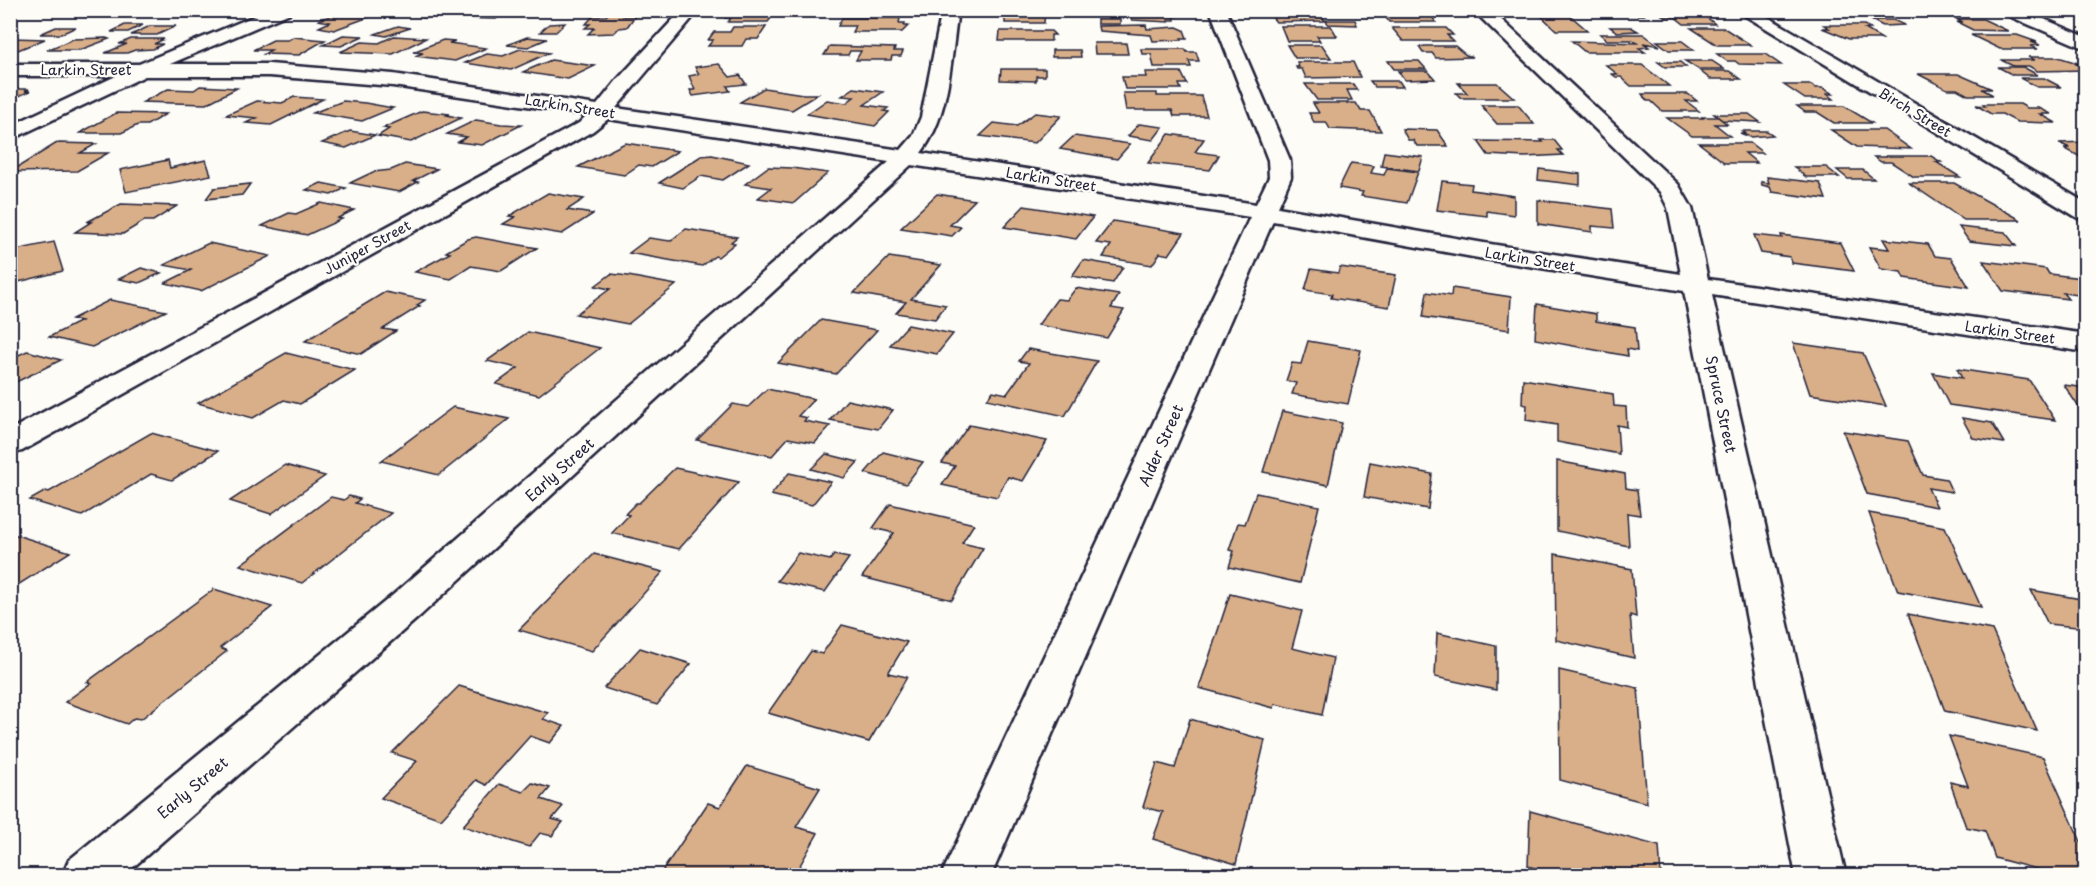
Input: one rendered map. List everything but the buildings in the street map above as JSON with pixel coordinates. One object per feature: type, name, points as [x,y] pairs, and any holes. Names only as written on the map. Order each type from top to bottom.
[{"type":"street","points":[[10,134],[144,69],[284,10]]},
{"type":"street","name":"Juniper Street","points":[[10,444],[586,127],[603,111],[624,84],[691,10]]},
{"type":"street","name":"Early Street","points":[[87,876],[407,604],[907,157],[923,137],[931,117],[950,10]]},
{"type":"street","name":"Alder Street","points":[[966,876],[1280,177],[1279,160],[1218,10]]},
{"type":"street","name":"Spruce Street","points":[[1481,10],[1670,189],[1680,208],[1821,876]]},
{"type":"street","name":"Birch Street","points":[[1744,10],[2085,213]]},
{"type":"street","points":[[2008,10],[2085,44]]},
{"type":"street","name":"Larkin Street","points":[[10,69],[269,70],[393,80],[1265,212],[1484,251],[2085,343]]}]
